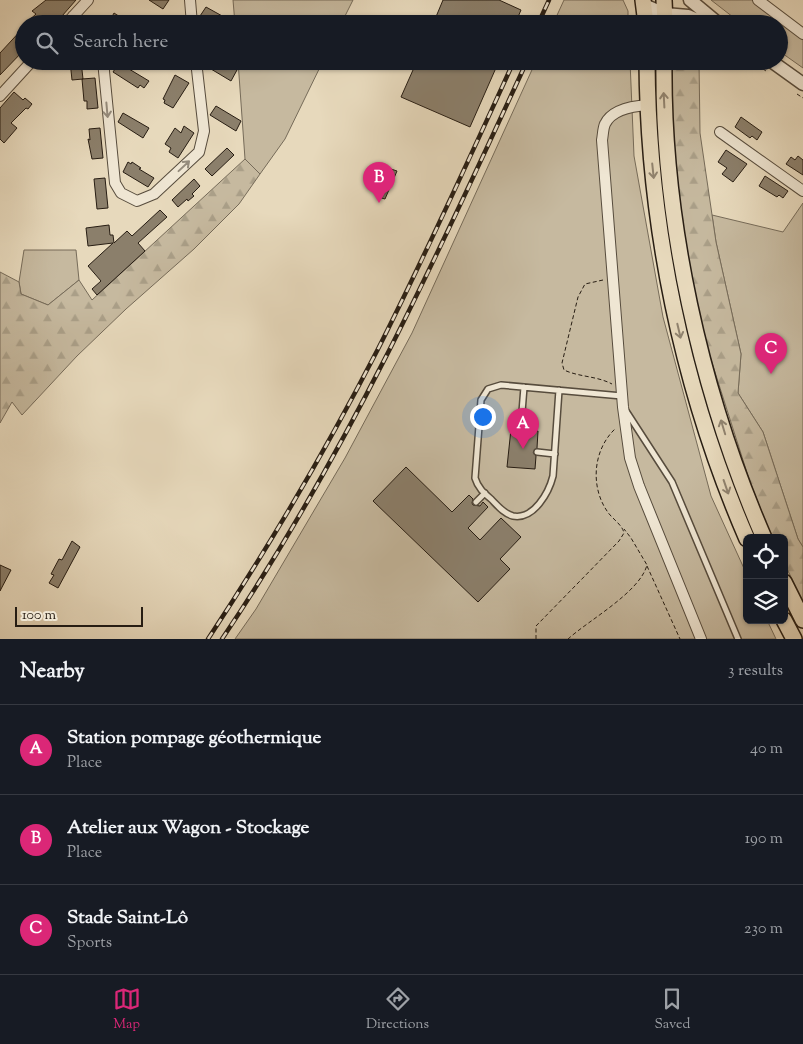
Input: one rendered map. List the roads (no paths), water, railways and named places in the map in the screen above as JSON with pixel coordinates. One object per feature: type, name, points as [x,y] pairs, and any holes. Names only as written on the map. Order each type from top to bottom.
[{"type":"main road","points":[[643,2],[645,15]]},
{"type":"main road","points":[[646,70],[652,160],[660,233],[684,351],[711,444],[745,534]]},
{"type":"main road","points":[[664,70],[668,158],[688,296],[723,428],[762,534]]},
{"type":"main road","points":[[788,590],[803,620]]},
{"type":"main road","points":[[786,624],[794,639]]},
{"type":"street","points":[[74,15],[88,0]]},
{"type":"street","points":[[190,0],[191,15]]},
{"type":"street","points":[[676,15],[684,0]]},
{"type":"street","points":[[690,0],[708,15]]},
{"type":"street","points":[[702,0],[713,10],[715,15]]},
{"type":"street","points":[[758,0],[778,15]]},
{"type":"street","points":[[643,2],[671,15]]},
{"type":"street","points":[[788,23],[803,34]]},
{"type":"street","points":[[0,96],[24,70]]},
{"type":"street","points":[[103,70],[115,183],[121,193],[136,201],[154,194],[199,152],[204,131],[197,70]]},
{"type":"street","points":[[784,70],[803,84]]},
{"type":"street","points":[[648,105],[613,113],[605,124],[602,140],[624,421],[630,458],[639,486],[701,639]]},
{"type":"street","points":[[720,132],[803,191]]},
{"type":"lane","points":[[559,390],[553,476],[547,493],[534,509],[527,514],[513,516],[507,514],[476,483],[474,473],[481,400],[488,389],[493,386],[501,385],[559,390],[622,397],[672,482],[738,639]]},
{"type":"lane","points":[[522,412],[524,387]]},
{"type":"lane","points":[[536,452],[555,454]]},
{"type":"lane","points":[[476,502],[485,493]]},
{"type":"railway","points":[[542,15],[549,0]]},
{"type":"railway","points":[[208,639],[254,568],[297,496],[359,386],[431,241],[510,70]]},
{"type":"railway","points":[[222,639],[266,570],[348,429],[423,283],[523,70]]},
{"type":"place","name":"Atelier aux Wagon - Stockage","points":[[379,203]]},
{"type":"place","name":"Stade Saint-Lô","points":[[771,374]]},
{"type":"place","name":"Station pompage géothermique","points":[[523,449]]}]
